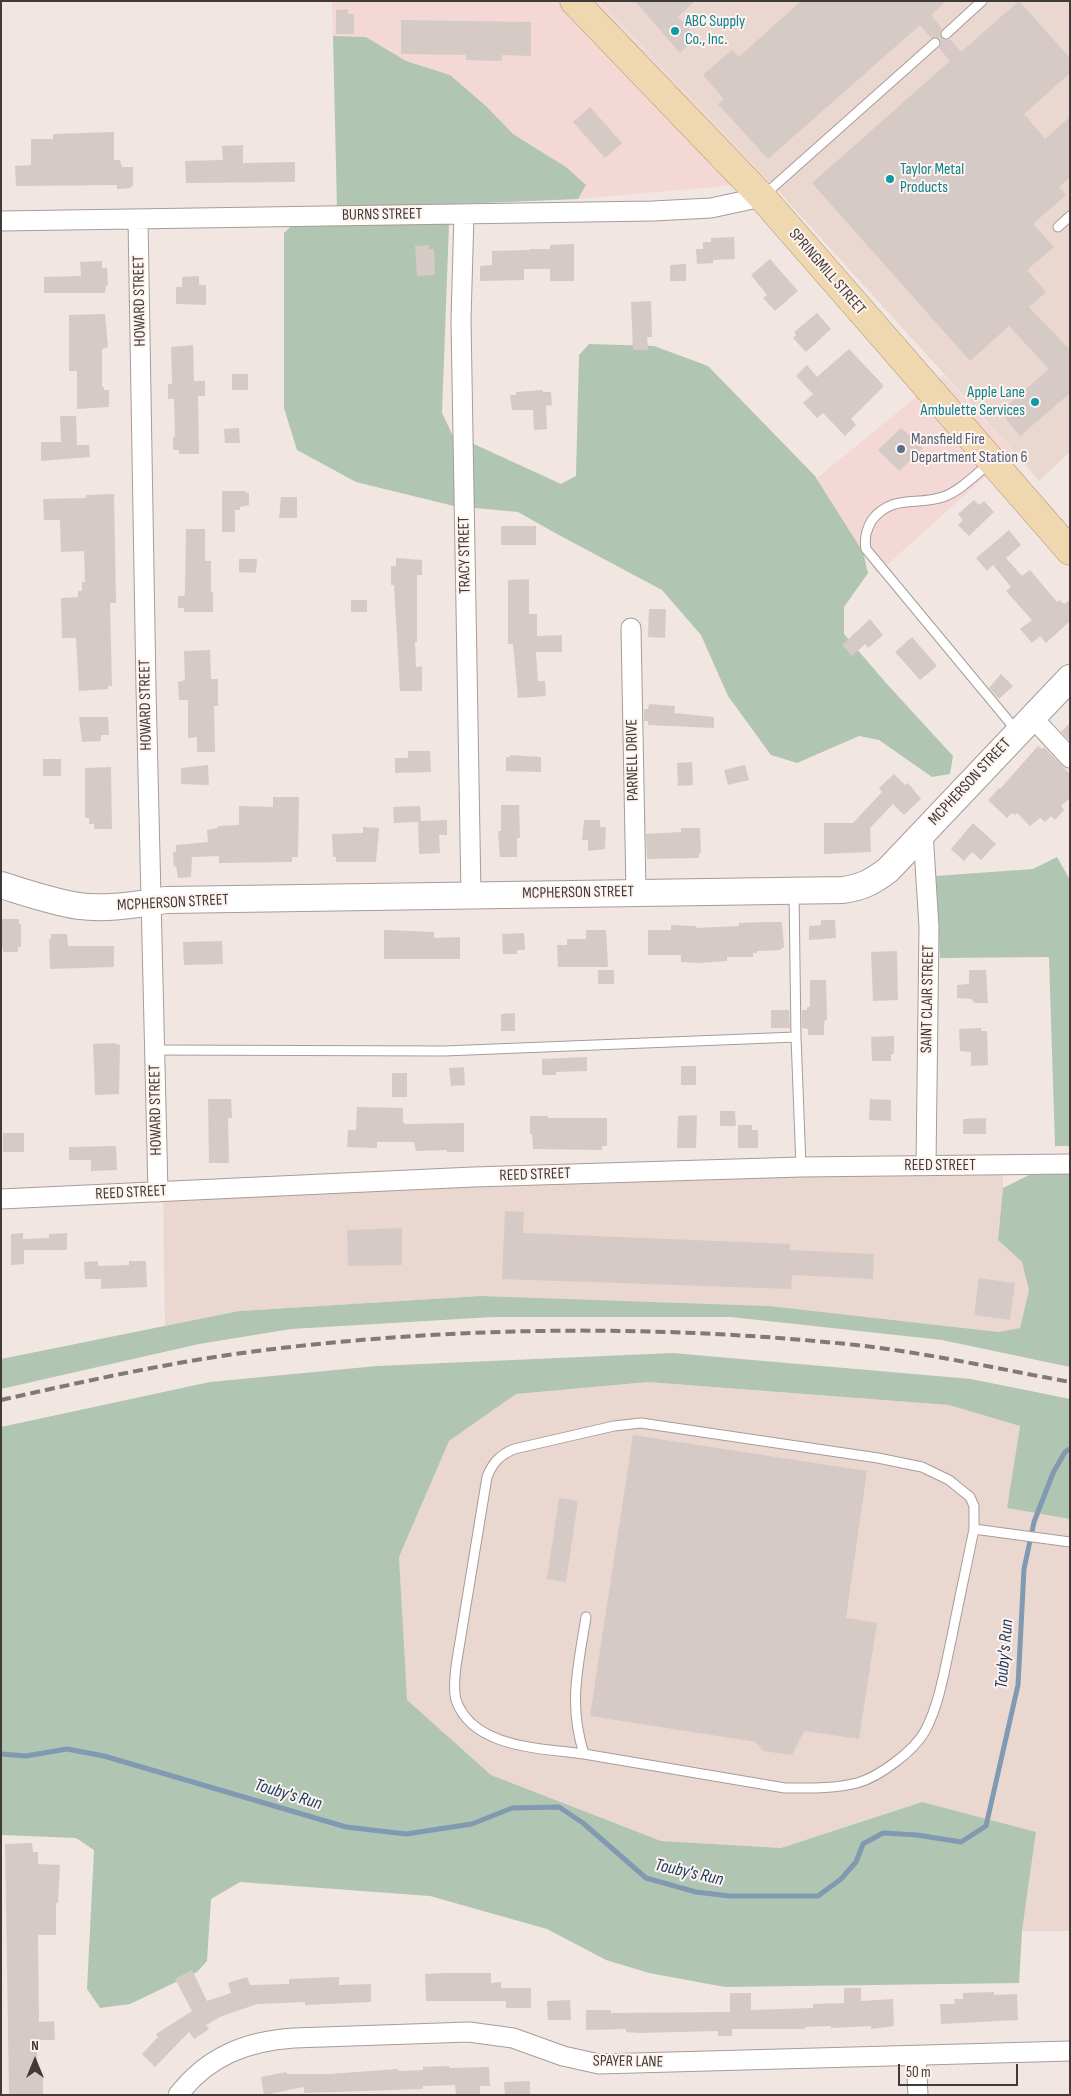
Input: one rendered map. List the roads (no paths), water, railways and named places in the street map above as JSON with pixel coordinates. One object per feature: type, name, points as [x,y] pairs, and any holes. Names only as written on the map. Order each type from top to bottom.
[{"type":"main road","name":"SPRINGMILL STREET","points":[[574,1],[762,197],[1070,551]]},
{"type":"street","name":"BURNS STREET","points":[[1,222],[703,209],[762,197]]},
{"type":"street","name":"TRACY STREET","points":[[464,214],[461,320],[471,895]]},
{"type":"street","name":"HOWARD STREET","points":[[138,219],[158,1192]]},
{"type":"street","name":"PARNELL DRIVE","points":[[631,628],[636,892]]},
{"type":"street","name":"MCPHERSON STREET","points":[[1,886],[81,906],[128,906],[167,900],[859,888],[874,881],[888,870],[1024,724],[1070,678]]},
{"type":"street","points":[[1024,724],[1070,758]]},
{"type":"street","name":"SAINT CLAIR STREET","points":[[922,832],[929,927],[926,1165]]},
{"type":"street","name":"REED STREET","points":[[1,1199],[473,1177],[801,1167],[1070,1164]]},
{"type":"street","name":"SPAYER LANE","points":[[178,2095],[202,2070],[233,2051],[251,2044],[294,2038],[468,2032],[513,2038],[563,2056],[599,2064],[1070,2051]]},
{"type":"street","points":[[916,2056],[918,2095]]},
{"type":"lane","points":[[946,34],[982,1]]},
{"type":"lane","points":[[762,197],[935,44]]},
{"type":"lane","points":[[1058,227],[1070,216]]},
{"type":"lane","points":[[992,461],[942,498],[894,503],[881,510],[868,527],[864,540],[866,549],[1024,724]]},
{"type":"lane","points":[[794,890],[796,1037],[801,1167]]},
{"type":"lane","points":[[155,1050],[444,1051],[796,1037]]},
{"type":"lane","points":[[642,1424],[878,1458],[922,1467],[949,1480],[970,1496],[974,1506],[974,1528],[944,1675],[933,1712],[918,1742],[875,1776],[858,1783],[839,1786],[815,1789],[785,1788],[584,1754],[507,1743],[490,1736],[478,1729],[469,1720],[456,1700],[456,1666],[487,1477],[491,1466],[504,1454],[514,1449],[594,1430],[642,1424]]},
{"type":"lane","points":[[974,1528],[1070,1542]]},
{"type":"lane","points":[[584,1754],[576,1724],[574,1704],[575,1682],[586,1617]]},
{"type":"waterway","name":"Touby's Run","points":[[1,1754],[26,1756],[67,1749],[104,1756],[346,1827],[406,1834],[472,1824],[512,1808],[559,1807],[583,1823],[646,1878],[696,1892],[730,1896],[818,1896],[841,1879],[856,1862],[863,1844],[883,1833],[917,1835],[961,1842],[986,1826],[1018,1685],[1024,1569],[1034,1522],[1053,1473],[1065,1452],[1070,1449]]},
{"type":"railway","points":[[1,1400],[161,1366],[257,1351],[406,1337],[556,1331],[707,1334],[856,1345],[937,1357],[1070,1382]]},
{"type":"place","name":"ABC Supply Co., Inc.","points":[[675,31]]},
{"type":"place","name":"Taylor Metal Products","points":[[890,179]]},
{"type":"place","name":"Apple Lane Ambulette Services","points":[[1035,402]]},
{"type":"place","name":"Mansfield Fire Department Station 6","points":[[901,449]]}]
